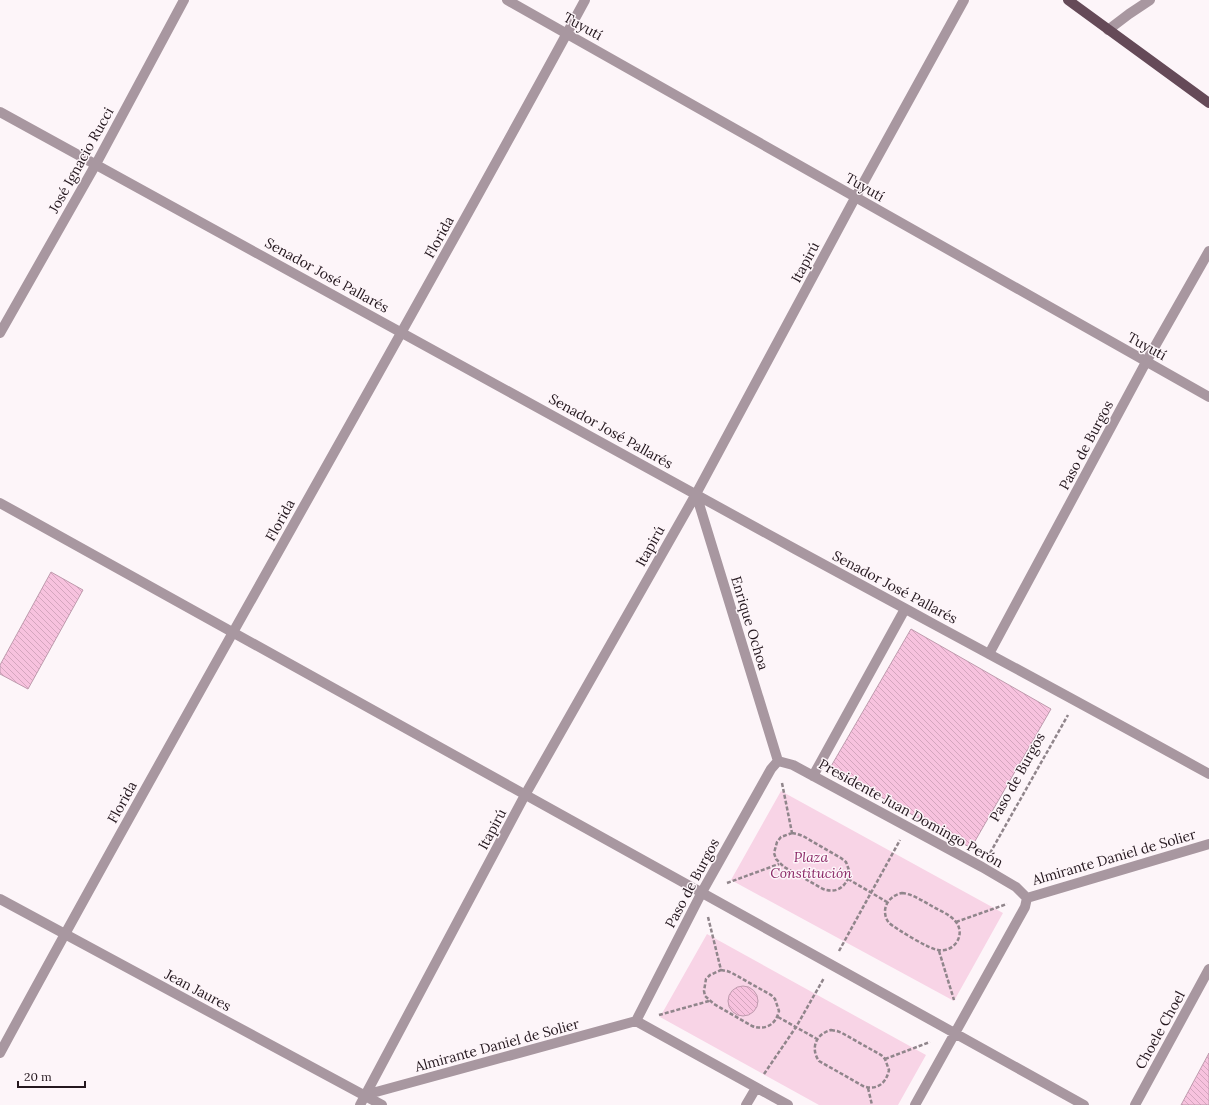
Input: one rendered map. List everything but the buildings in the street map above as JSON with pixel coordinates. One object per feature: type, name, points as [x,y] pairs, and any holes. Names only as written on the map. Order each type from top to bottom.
[{"type":"main road","points":[[1068,0],[1209,103]]},
{"type":"street","name":"José Ignacio Rucci","points":[[0,333],[96,164],[184,0]]},
{"type":"street","name":"Tuyutí","points":[[507,0],[1209,397]]},
{"type":"street","name":"Florida","points":[[0,1053],[64,935],[402,332],[585,0]]},
{"type":"street","name":"Itapirú","points":[[360,1105],[525,795],[696,494],[855,198],[964,0]]},
{"type":"street","points":[[1108,30],[1150,0]]},
{"type":"street","name":"Senador José Pallarés","points":[[0,112],[905,609],[1076,700],[1209,774]]},
{"type":"street","name":"Paso de Burgos","points":[[989,654],[1146,362],[1209,251]]},
{"type":"street","name":"Enrique Ochoa","points":[[696,494],[778,761]]},
{"type":"street","points":[[0,503],[1084,1105]]},
{"type":"street","points":[[813,776],[905,609]]},
{"type":"street","name":"Paso de Burgos","points":[[636,1021],[702,892],[771,769],[778,761]]},
{"type":"street","name":"Presidente Juan Domingo Perón","points":[[778,761],[793,765],[982,868],[1016,887],[1026,898]]},
{"type":"street","name":"Almirante Daniel de Solier","points":[[1026,898],[1209,844]]},
{"type":"street","points":[[915,1105],[1024,907],[1026,898]]},
{"type":"street","name":"Jean Jaures","points":[[0,899],[64,935],[382,1105]]},
{"type":"street","name":"Choele Choel","points":[[1135,1105],[1209,969]]},
{"type":"street","points":[[636,1021],[788,1105]]},
{"type":"street","name":"Almirante Daniel de Solier","points":[[365,1095],[636,1021]]},
{"type":"street","points":[[746,1105],[756,1088]]},
{"type":"path","name":"Paso de Burgos","points":[[982,868],[1076,700]]},
{"type":"path","points":[[778,761],[792,833]]},
{"type":"path","points":[[756,1088],[796,1027],[907,827]]},
{"type":"path","points":[[792,833],[803,836],[841,858],[846,862],[850,873],[848,879],[840,889],[828,891],[779,864],[774,853],[777,842],[781,837],[792,833]]},
{"type":"path","points":[[721,970],[702,892],[779,864]]},
{"type":"path","points":[[848,879],[887,902]]},
{"type":"path","points":[[896,894],[908,894],[952,917],[959,927],[959,939],[951,948],[945,951],[933,949],[889,923],[886,919],[885,913],[887,902],[896,894]]},
{"type":"path","points":[[956,922],[1026,898]]},
{"type":"path","points":[[939,950],[961,1022]]},
{"type":"path","points":[[721,970],[727,971],[771,995],[778,1004],[778,1017],[770,1026],[758,1028],[709,1001],[704,991],[704,985],[710,975],[721,970]]},
{"type":"path","points":[[636,1021],[709,1001]]},
{"type":"path","points":[[778,1017],[817,1039]]},
{"type":"path","points":[[837,1031],[886,1059],[889,1070],[888,1076],[880,1086],[874,1088],[862,1086],[819,1061],[814,1050],[817,1039],[820,1034],[837,1031]]},
{"type":"path","points":[[886,1059],[954,1033]]},
{"type":"path","points":[[868,1088],[872,1105]]},
{"type":"green space","name":"Plaza Constitución","points":[[781,791],[1003,913],[954,1001],[731,880]]},
{"type":"green space","points":[[707,934],[926,1055],[898,1105],[819,1105],[660,1017]]}]
